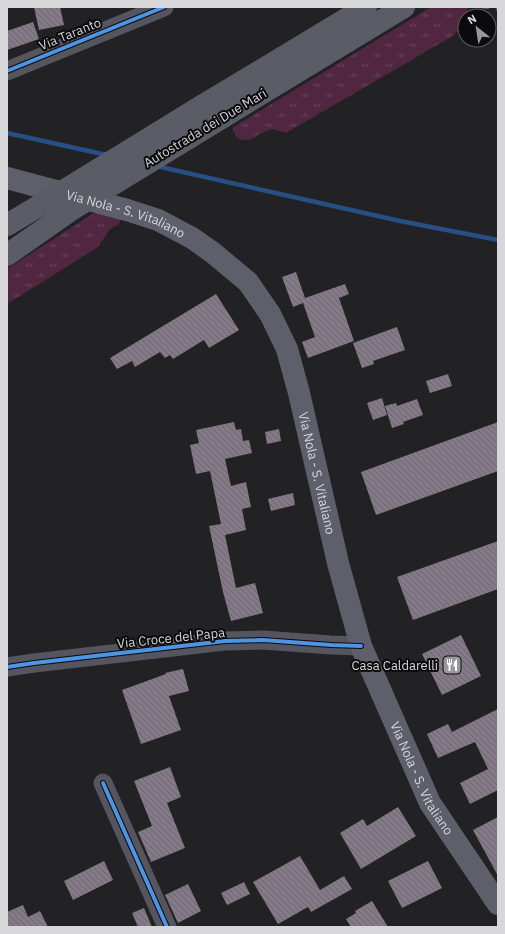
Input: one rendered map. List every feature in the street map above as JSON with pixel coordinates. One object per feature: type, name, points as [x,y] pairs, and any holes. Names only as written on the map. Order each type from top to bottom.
[{"type":"highway","name":"Autostrada dei Due Mari","points":[[7,248],[74,208],[366,7]]},
{"type":"highway","name":"Autostrada dei Due Mari","points":[[7,225],[47,201],[404,7]]},
{"type":"highway","points":[[7,256],[74,208]]},
{"type":"main road","name":"Via Nola - S. Vitaliano","points":[[7,178],[127,210],[158,220],[192,238],[212,252],[248,282],[270,314],[287,349],[299,393],[338,563],[361,646],[430,803],[498,904]]},
{"type":"street","name":"Via Taranto","points":[[7,71],[164,7]]},
{"type":"street","name":"Via Croce del Papa","points":[[7,667],[224,641],[262,640],[361,646]]},
{"type":"street","points":[[103,783],[167,927]]},
{"type":"green space","points":[[431,7],[468,7],[457,8],[457,32],[451,37],[286,133],[272,129],[249,140],[243,140],[237,138],[232,128]]},
{"type":"green space","points":[[97,211],[121,219],[119,224],[110,229],[98,247],[7,304],[7,269]]},
{"type":"building","points":[[34,7],[60,7],[64,25],[39,30]]},
{"type":"building","points":[[33,22],[39,39],[7,50],[7,31]]},
{"type":"building","points":[[296,272],[305,298],[345,284],[349,294],[339,298],[354,341],[308,358],[302,342],[315,337],[303,303],[293,307],[282,277]]},
{"type":"building","points":[[216,294],[239,330],[209,348],[204,340],[173,359],[170,355],[165,358],[160,352],[135,367],[132,361],[117,369],[110,358]]},
{"type":"building","points":[[397,327],[405,350],[373,361],[374,364],[362,368],[353,343]]},
{"type":"building","points":[[448,374],[452,386],[430,393],[426,381]]},
{"type":"building","points":[[382,398],[387,415],[373,420],[367,403]]},
{"type":"building","points":[[417,399],[423,415],[403,422],[404,424],[392,428],[385,406],[396,403],[397,406]]},
{"type":"building","points":[[234,422],[236,430],[241,429],[243,441],[249,440],[252,453],[225,459],[231,486],[246,482],[251,507],[242,509],[246,530],[225,535],[236,588],[255,583],[263,613],[231,621],[223,592],[209,526],[221,524],[210,471],[196,474],[190,445],[199,443],[196,430]]},
{"type":"building","points":[[498,422],[498,471],[376,515],[361,472]]},
{"type":"building","points":[[279,429],[281,441],[267,444],[265,432]]},
{"type":"building","points":[[293,493],[295,505],[271,511],[268,499]]},
{"type":"building","points":[[498,541],[498,589],[413,620],[397,577]]},
{"type":"building","name":"Casa Caldarelli","points":[[461,635],[481,676],[442,695],[422,654]]},
{"type":"building","points":[[183,669],[189,691],[169,696],[181,730],[141,744],[122,690],[166,674],[165,673]]},
{"type":"building","points":[[498,709],[498,790],[470,804],[460,783],[488,769],[475,742],[438,758],[427,734],[448,724],[452,732]]},
{"type":"building","points":[[170,767],[181,797],[167,803],[185,848],[151,862],[138,832],[152,826],[134,781]]},
{"type":"building","points":[[398,807],[416,836],[361,869],[340,833],[363,819],[367,826]]},
{"type":"building","points":[[498,817],[498,876],[473,830]]},
{"type":"building","points":[[300,856],[320,890],[344,876],[352,889],[311,912],[308,907],[278,924],[253,882]]},
{"type":"building","points":[[104,861],[113,880],[73,900],[64,881]]},
{"type":"building","points":[[428,861],[442,888],[402,908],[388,881]]},
{"type":"building","points":[[244,882],[250,894],[227,905],[221,893]]},
{"type":"building","points":[[188,884],[201,911],[178,923],[165,895]]},
{"type":"building","points":[[372,901],[388,927],[351,927],[346,919],[356,913],[355,911]]},
{"type":"building","points":[[23,905],[28,917],[40,911],[48,927],[7,927],[7,912]]},
{"type":"building","points":[[144,908],[152,927],[138,927],[132,913]]},
{"type":"waterway","points":[[7,133],[107,155]]},
{"type":"waterway","points":[[156,166],[400,221],[498,240]]},
{"type":"railway","points":[[482,7],[498,9]]},
{"type":"cycle path","points":[[7,71],[164,7]]},
{"type":"cycle path","points":[[7,667],[225,641],[263,640],[361,646]]},
{"type":"cycle path","points":[[103,783],[167,927]]},
{"type":"place","name":"Casa Caldarelli","points":[[452,665]]}]
